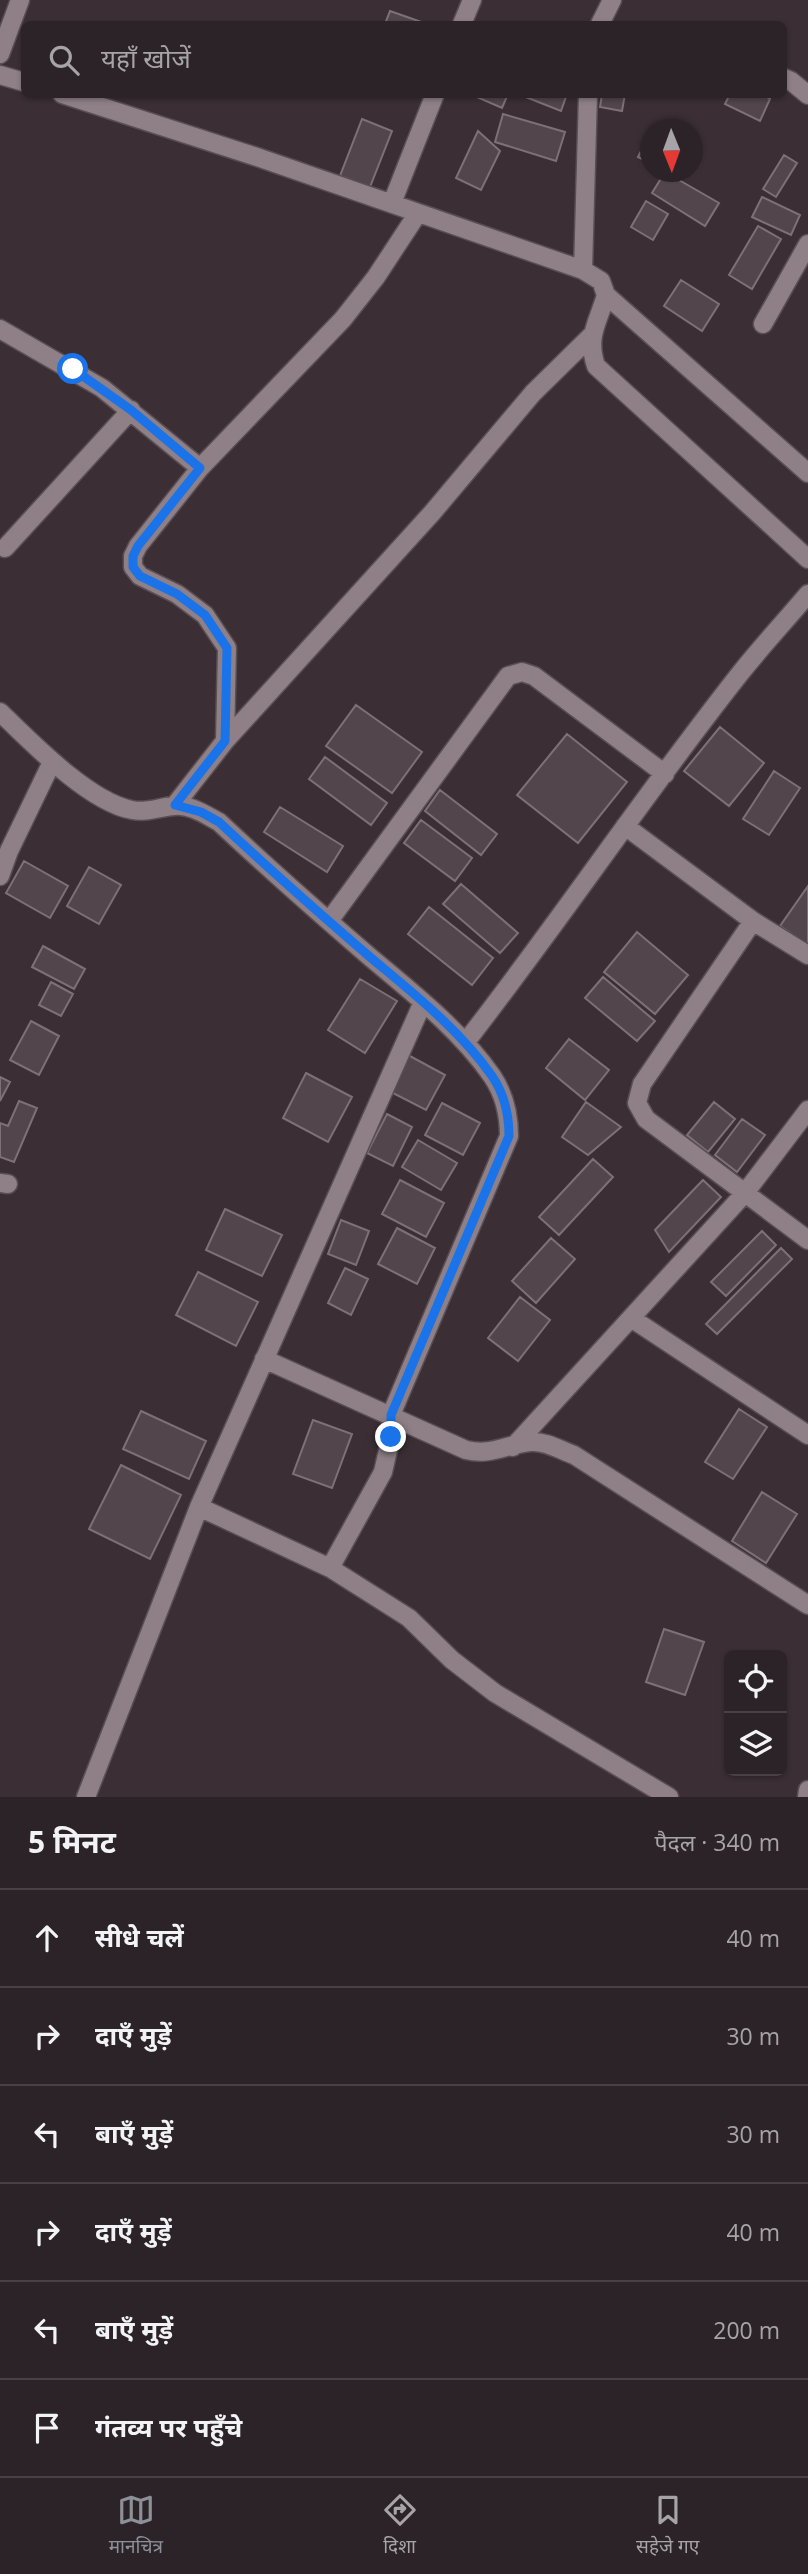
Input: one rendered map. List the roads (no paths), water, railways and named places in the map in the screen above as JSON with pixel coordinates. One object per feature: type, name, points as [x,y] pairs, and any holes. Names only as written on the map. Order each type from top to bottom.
[{"type":"street","points":[[0,54],[20,0]]},
{"type":"street","points":[[463,21],[472,0]]},
{"type":"street","points":[[602,21],[612,0]]},
{"type":"street","points":[[0,75],[21,81]]},
{"type":"street","points":[[787,80],[808,95]]},
{"type":"street","points":[[74,98],[257,157],[583,270],[601,281],[607,295],[808,473]]},
{"type":"street","points":[[392,203],[433,98]]},
{"type":"street","points":[[583,270],[588,98]]},
{"type":"street","points":[[225,741],[227,648],[205,615],[177,594],[140,576],[133,567],[133,556],[200,468],[343,319],[376,277],[418,213]]},
{"type":"street","points":[[763,324],[808,244]]},
{"type":"street","points":[[607,295],[591,336],[591,354],[596,366],[808,559]]},
{"type":"street","points":[[0,329],[73,369],[131,410],[200,468]]},
{"type":"street","points":[[175,805],[225,741],[432,513],[533,393],[591,336]]},
{"type":"street","points":[[5,548],[131,410]]},
{"type":"street","points":[[465,1043],[528,962],[625,826],[742,671],[808,594]]},
{"type":"street","points":[[329,921],[508,676],[522,672],[534,676],[665,774]]},
{"type":"street","points":[[0,712],[52,762],[113,805],[134,811],[156,811],[175,805],[201,812],[219,822],[423,1002],[465,1043],[493,1077],[504,1098],[509,1116],[509,1136],[391,1415],[391,1437],[383,1472],[330,1567]]},
{"type":"street","points":[[0,876],[9,850],[52,762]]},
{"type":"street","points":[[625,826],[753,921],[808,955]]},
{"type":"street","points":[[753,921],[642,1084],[637,1103],[646,1119],[808,1240]]},
{"type":"street","points":[[86,1797],[199,1507],[423,1002]]},
{"type":"street","points":[[513,1447],[745,1193],[808,1110]]},
{"type":"street","points":[[631,1318],[808,1435]]},
{"type":"street","points":[[264,1359],[466,1450],[480,1453],[531,1442],[546,1444],[574,1455],[808,1605]]},
{"type":"street","points":[[199,1507],[330,1567],[409,1618],[452,1660],[495,1693],[669,1797]]},
{"type":"street","points":[[807,1797],[808,1790]]}]
